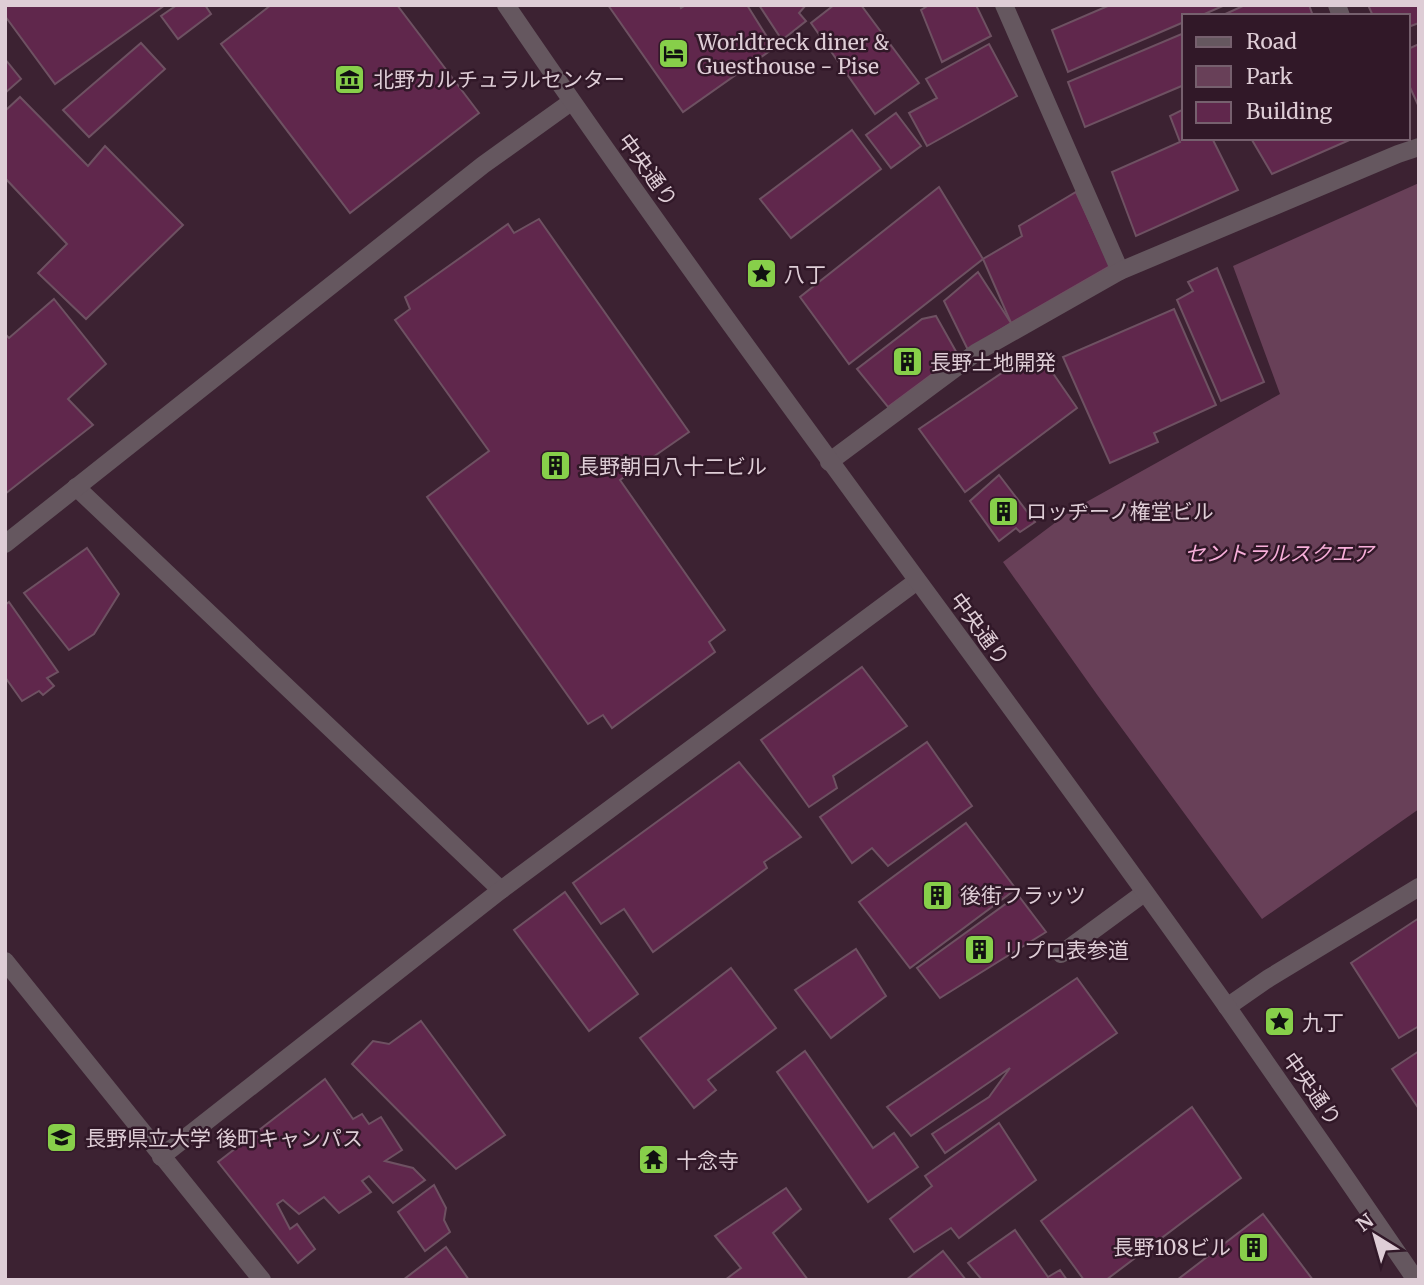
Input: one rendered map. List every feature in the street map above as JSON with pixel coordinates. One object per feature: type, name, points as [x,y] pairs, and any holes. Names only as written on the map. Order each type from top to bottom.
[{"type":"street","name":"中央通り","points":[[506,5],[571,102],[829,462],[1227,1007],[1416,1280]]},
{"type":"street","points":[[1004,5],[1120,271]]},
{"type":"street","points":[[5,544],[483,165],[571,102]]},
{"type":"street","points":[[829,462],[977,352],[1120,271],[1395,146],[1419,147]]},
{"type":"street","points":[[76,487],[501,890]]},
{"type":"street","points":[[161,1157],[501,890],[918,581]]},
{"type":"street","points":[[1227,1007],[1269,978],[1419,887]]},
{"type":"street","points":[[1061,954],[1144,893]]},
{"type":"street","points":[[5,961],[262,1280]]},
{"type":"green space","name":"セントラルスクエア","points":[[1419,183],[1419,809],[1262,919],[1003,562],[1072,510],[1280,394],[1233,266]]},
{"type":"building","points":[[5,5],[165,5],[55,84],[5,16]]},
{"type":"building","points":[[177,5],[205,5],[211,14],[178,39],[161,16]]},
{"type":"building","name":"北野カルチュラルセンター","points":[[271,5],[397,5],[479,113],[350,213],[221,44]]},
{"type":"building","points":[[608,5],[680,5],[681,8],[686,5],[747,5],[774,48],[683,112]]},
{"type":"building","points":[[759,5],[806,5],[799,13],[806,21],[782,40]]},
{"type":"building","points":[[834,5],[861,5],[919,83],[875,114],[811,23]]},
{"type":"building","points":[[929,5],[976,5],[991,36],[942,62],[921,10]]},
{"type":"building","points":[[1110,5],[1225,5],[1205,14],[1182,14],[1182,23],[1068,72],[1052,30]]},
{"type":"building","points":[[1245,5],[1309,5],[1312,14],[1225,14]]},
{"type":"building","points":[[1368,5],[1419,5],[1419,23],[1410,26],[1410,14],[1372,14]]},
{"type":"building","points":[[1182,34],[1182,86],[1085,127],[1068,82]]},
{"type":"building","points":[[141,43],[165,69],[89,137],[63,110]]},
{"type":"building","points":[[989,44],[1017,96],[927,146],[909,113],[937,98],[926,79]]},
{"type":"building","points":[[1419,44],[1419,107],[1410,87],[1410,48]]},
{"type":"building","points":[[5,59],[21,79],[5,93]]},
{"type":"building","points":[[20,97],[88,166],[105,146],[183,225],[86,319],[38,273],[67,244],[5,178],[5,111]]},
{"type":"building","points":[[1182,110],[1182,140],[1213,140],[1238,190],[1136,236],[1112,172],[1180,142],[1170,116]]},
{"type":"building","points":[[896,113],[921,146],[891,168],[866,135]]},
{"type":"building","points":[[852,130],[881,169],[791,238],[760,199]]},
{"type":"building","points":[[1252,140],[1349,140],[1272,174]]},
{"type":"building","points":[[939,187],[983,259],[849,364],[800,297]]},
{"type":"building","points":[[1076,192],[1110,266],[1011,323],[983,259],[1022,236],[1019,226]]},
{"type":"building","name":"長野朝日八十二ビル","points":[[539,219],[689,432],[620,480],[725,630],[709,642],[715,652],[612,728],[603,715],[588,724],[427,497],[489,451],[395,320],[410,309],[405,297],[508,224],[514,233]]},
{"type":"building","points":[[1217,268],[1264,382],[1221,401],[1177,300],[1193,291],[1188,282]]},
{"type":"building","points":[[978,272],[1011,323],[968,350],[944,301]]},
{"type":"building","points":[[54,299],[106,364],[68,399],[93,425],[5,494],[5,334],[9,338]]},
{"type":"building","points":[[1174,309],[1216,405],[1154,433],[1158,442],[1110,463],[1063,357]]},
{"type":"building","name":"長野土地開発","points":[[936,316],[958,355],[888,407],[857,369],[922,319]]},
{"type":"building","points":[[1041,356],[1077,408],[965,492],[919,429],[1021,360],[1025,367]]},
{"type":"building","name":"ロッヂーノ権堂ビル","points":[[999,475],[1035,522],[1020,532],[1016,528],[999,541],[970,501]]},
{"type":"building","points":[[87,548],[119,594],[94,634],[69,650],[24,593]]},
{"type":"building","points":[[9,602],[58,672],[47,678],[54,686],[43,695],[39,691],[22,701],[5,677],[5,605]]},
{"type":"building","points":[[862,667],[907,726],[833,776],[837,788],[809,807],[761,740]]},
{"type":"building","points":[[927,742],[972,806],[888,866],[872,848],[852,863],[820,817]]},
{"type":"building","points":[[739,762],[801,837],[764,862],[767,868],[653,952],[624,909],[601,924],[573,883]]},
{"type":"building","name":"後街フラッツ","points":[[966,823],[1016,889],[910,968],[859,902]]},
{"type":"building","points":[[565,892],[638,994],[589,1031],[514,930]]},
{"type":"building","name":"リプロ表参道","points":[[1018,895],[1046,932],[940,998],[917,968]]},
{"type":"building","points":[[1419,918],[1419,1026],[1399,1038],[1351,963]]},
{"type":"building","points":[[856,949],[886,996],[831,1038],[795,990]]},
{"type":"building","points":[[731,968],[776,1028],[708,1080],[716,1090],[694,1108],[640,1038]]},
{"type":"building","points":[[1077,978],[1117,1033],[945,1153],[932,1134],[989,1097],[1010,1068],[911,1136],[887,1107]]},
{"type":"building","points":[[421,1021],[505,1135],[456,1169],[352,1064],[373,1041],[389,1044]]},
{"type":"building","points":[[805,1051],[873,1148],[894,1133],[918,1167],[868,1202],[777,1072]]},
{"type":"building","points":[[1419,1051],[1419,1109],[1392,1069]]},
{"type":"building","points":[[325,1079],[353,1119],[362,1114],[369,1124],[381,1117],[402,1150],[385,1161],[413,1168],[425,1180],[393,1203],[369,1176],[362,1181],[371,1192],[339,1213],[324,1197],[299,1214],[283,1200],[277,1204],[290,1229],[297,1224],[315,1249],[298,1263],[218,1162]]},
{"type":"building","points":[[1192,1107],[1241,1178],[1106,1280],[1084,1280],[1041,1221]]},
{"type":"building","points":[[999,1123],[1036,1180],[959,1238],[951,1228],[914,1252],[890,1219],[932,1186],[925,1176]]},
{"type":"building","points":[[434,1185],[446,1208],[444,1220],[450,1232],[425,1251],[398,1212]]},
{"type":"building","points":[[786,1188],[801,1209],[773,1233],[808,1280],[725,1280],[741,1268],[715,1236]]},
{"type":"building","name":"長野108ビル","points":[[1263,1214],[1313,1280],[1177,1280]]},
{"type":"building","points":[[1015,1230],[1048,1277],[1060,1270],[1067,1280],[982,1280],[968,1263]]},
{"type":"building","points":[[446,1247],[469,1280],[403,1280]]},
{"type":"building","points":[[943,1251],[966,1280],[906,1280]]},
{"type":"place","name":"Worldtreck diner & Guesthouse - Pise","points":[[674,54]]},
{"type":"place","name":"北野カルチュラルセンター","points":[[350,79]]},
{"type":"place","name":"八丁","points":[[761,274]]},
{"type":"place","name":"長野土地開発","points":[[907,362]]},
{"type":"place","name":"長野朝日八十二ビル","points":[[555,466]]},
{"type":"place","name":"ロッヂーノ権堂ビル","points":[[1003,511]]},
{"type":"place","name":"後街フラッツ","points":[[937,895]]},
{"type":"place","name":"リプロ表参道","points":[[980,950]]},
{"type":"place","name":"九丁","points":[[1279,1022]]},
{"type":"place","name":"長野県立大学 後町キャンパス","points":[[62,1138]]},
{"type":"place","name":"十念寺","points":[[653,1160]]},
{"type":"place","name":"長野108ビル","points":[[1254,1247]]}]
